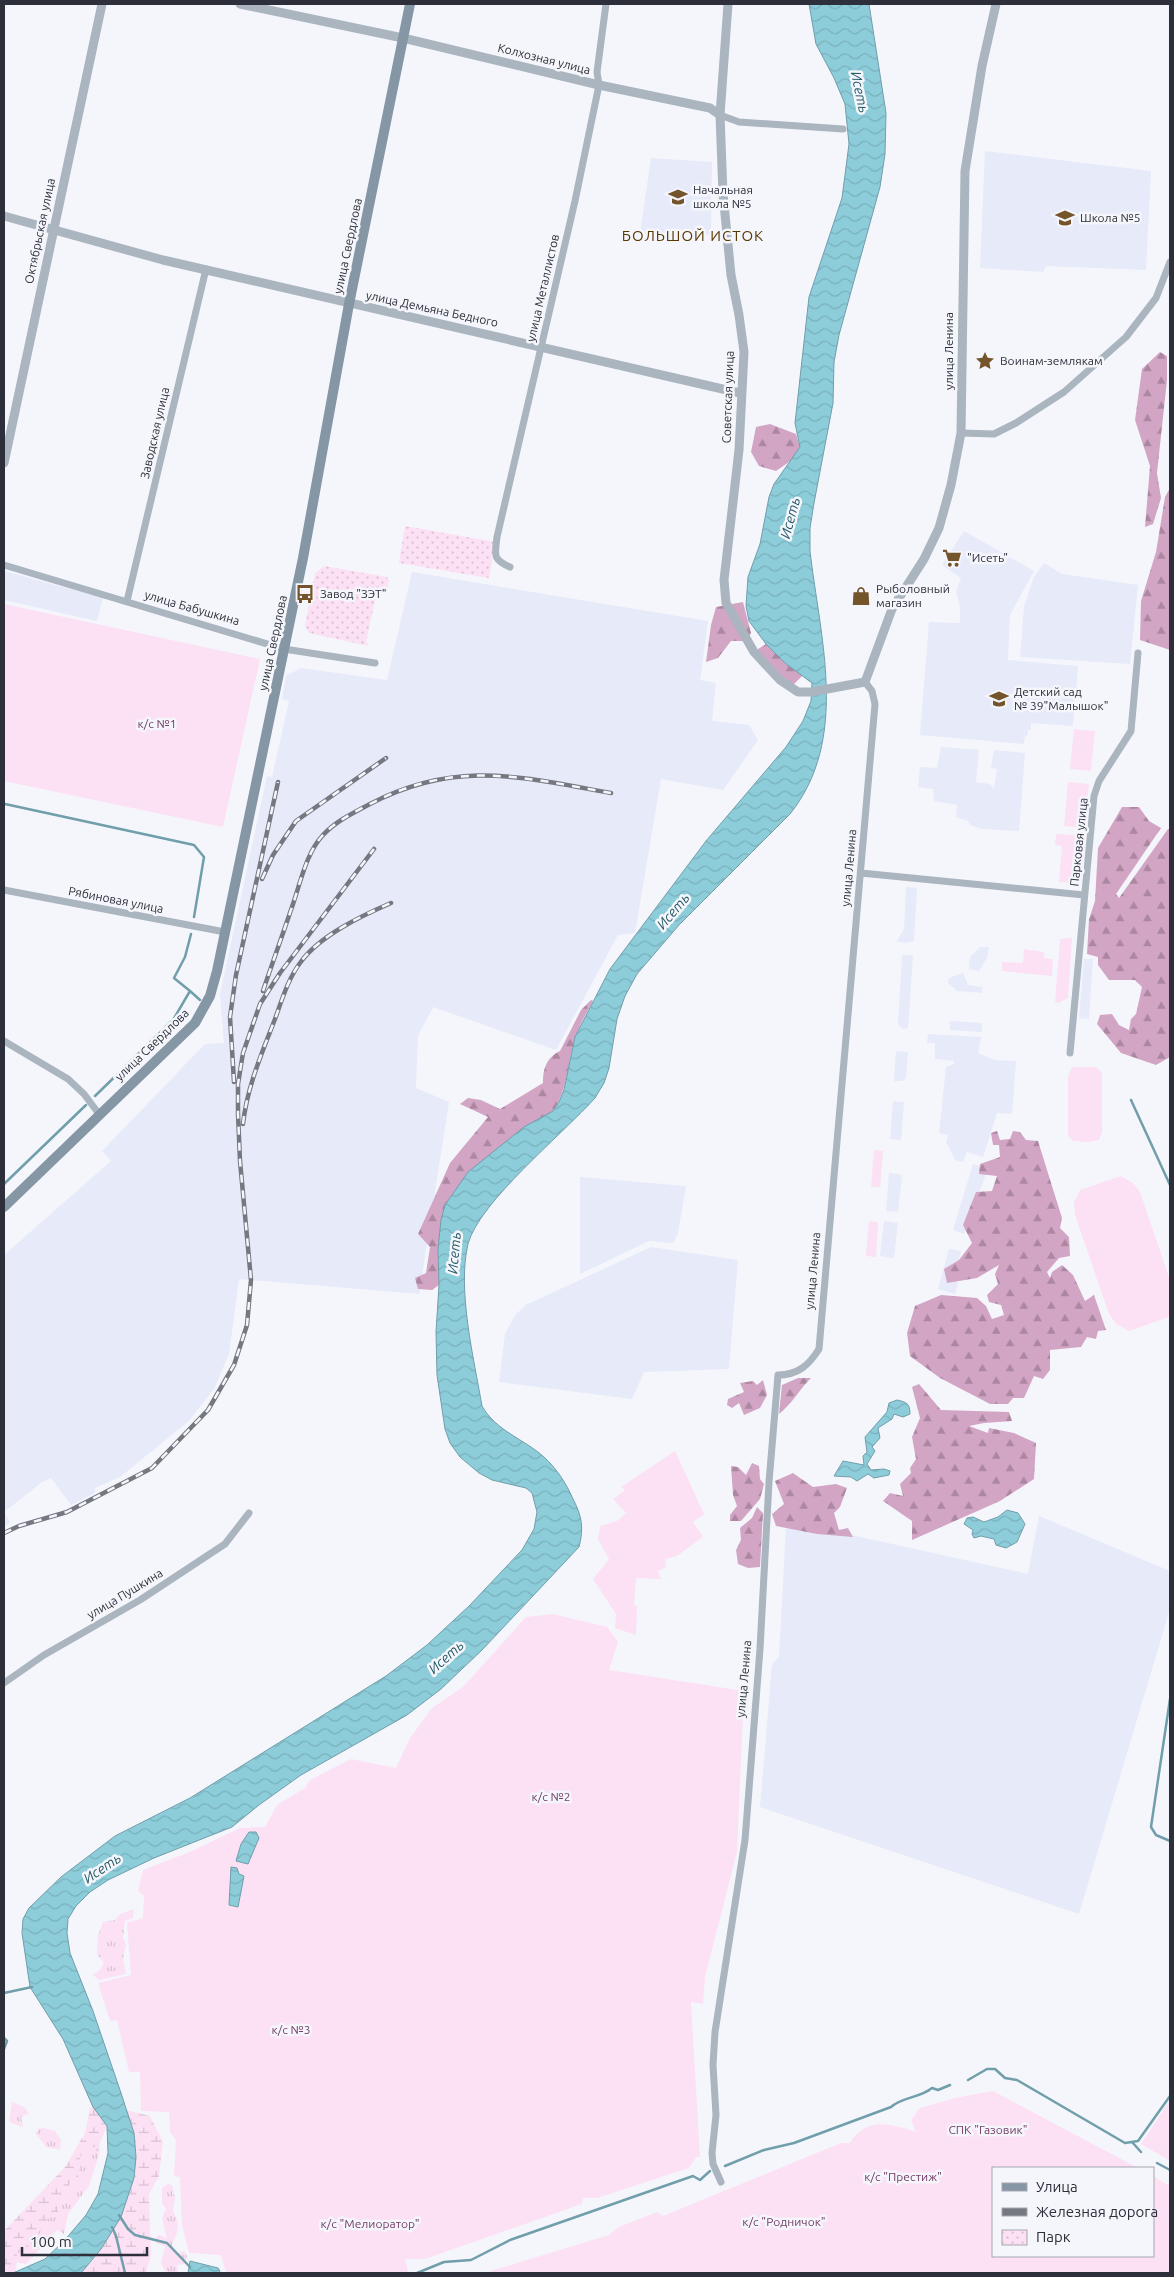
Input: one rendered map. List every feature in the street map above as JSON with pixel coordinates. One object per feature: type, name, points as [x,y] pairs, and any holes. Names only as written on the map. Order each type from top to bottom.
[{"type":"main road","name":"улица Свердлова","points":[[4,1207],[195,1023],[210,996],[303,558],[349,304],[410,4]]},
{"type":"street","name":"Октябрьская улица","points":[[4,463],[102,4]]},
{"type":"street","name":"Колхозная улица","points":[[240,4],[403,38],[599,86],[710,108],[720,115],[739,122],[842,129]]},
{"type":"street","name":"улица Металлистов","points":[[510,567],[499,562],[496,558],[497,537],[599,86],[598,72],[606,4]]},
{"type":"street","name":"Советская улица","points":[[728,4],[720,115],[731,275],[744,352],[740,393],[739,450],[724,580],[726,603],[754,652],[780,680],[798,692],[811,692],[865,682]]},
{"type":"street","name":"улица Ленина","points":[[721,2182],[712,2164],[716,2115],[713,2065],[715,2032],[745,1840],[778,1375],[787,1375],[802,1370],[819,1349],[875,704],[872,691],[865,682],[892,609],[924,559],[939,528],[946,509],[961,433],[965,171],[982,66],[996,4]]},
{"type":"street","name":"улица Демьяна Бедного","points":[[4,216],[52,231],[206,270],[740,393]]},
{"type":"street","points":[[961,433],[994,434],[1016,423],[1064,392],[1126,337],[1156,298],[1170,262]]},
{"type":"street","name":"Заводская улица","points":[[127,601],[206,270]]},
{"type":"street","name":"улица Бабушкина","points":[[4,566],[284,649],[375,663]]},
{"type":"street","name":"Парковая улица","points":[[1070,1053],[1094,796],[1099,781],[1131,731],[1138,653]]},
{"type":"street","name":"Парковая улица","points":[[861,873],[1084,895]]},
{"type":"street","name":"Рябиновая улица","points":[[4,890],[225,932]]},
{"type":"street","points":[[4,1041],[68,1079],[84,1094],[99,1114]]},
{"type":"street","name":"улица Пушкина","points":[[4,1683],[44,1655],[140,1600],[225,1544],[249,1513]]},
{"type":"shaded area","name":"Школа №5","points":[[985,151],[1151,171],[1146,270],[1046,266],[1043,272],[980,268]]},
{"type":"shaded area","name":"Начальная школа №5","points":[[651,158],[712,162],[711,235],[640,233]]},
{"type":"shaded area","points":[[964,531],[1034,571],[1010,615],[1008,660],[1078,666],[1073,726],[1031,723],[1031,730],[1028,730],[1027,736],[1025,736],[1024,744],[920,735],[929,622],[960,623],[960,606],[956,592],[961,578],[942,565]]},
{"type":"shaded area","points":[[1044,563],[1062,574],[1138,585],[1130,664],[1020,657],[1024,606],[1034,577]]},
{"type":"shaded area","points":[[4,571],[103,598],[97,621],[4,600]]},
{"type":"shaded area","points":[[412,572],[708,621],[700,680],[716,683],[712,721],[749,725],[758,740],[723,790],[661,779],[635,933],[618,935],[556,1050],[433,1007],[418,1036],[416,1088],[449,1102],[419,1294],[239,1279],[229,1354],[214,1389],[189,1421],[120,1477],[95,1488],[95,1493],[71,1505],[51,1478],[42,1482],[4,1512],[4,1255],[111,1161],[102,1151],[205,1044],[224,1043],[220,994],[267,776],[272,777],[289,701],[282,699],[286,676],[301,668],[387,680]]},
{"type":"shaded area","points":[[941,747],[979,750],[976,782],[990,784],[994,789],[997,769],[991,768],[994,750],[1025,753],[1019,831],[982,829],[970,825],[968,821],[956,817],[957,805],[934,801],[933,789],[918,787],[920,767],[937,768]]},
{"type":"shaded area","points":[[906,887],[917,888],[914,941],[904,943],[897,941],[904,929]]},
{"type":"shaded area","points":[[980,947],[989,947],[987,958],[979,971],[969,969],[970,957]]},
{"type":"shaded area","points":[[902,955],[913,955],[908,1028],[903,1029],[898,1024]]},
{"type":"shaded area","points":[[1084,959],[1093,959],[1089,1019],[1079,1018]]},
{"type":"shaded area","points":[[963,973],[968,985],[982,987],[982,993],[957,991],[948,983],[949,978]]},
{"type":"shaded area","points":[[950,1021],[982,1023],[982,1032],[950,1030]]},
{"type":"shaded area","points":[[928,1034],[981,1037],[978,1053],[995,1060],[1016,1061],[1012,1114],[997,1113],[983,1157],[967,1152],[963,1162],[955,1160],[946,1142],[948,1135],[939,1133],[946,1067],[954,1064],[954,1061],[935,1059],[935,1043],[927,1043]]},
{"type":"shaded area","points":[[896,1051],[908,1052],[906,1078],[902,1081],[894,1081]]},
{"type":"shaded area","points":[[893,1101],[904,1102],[901,1140],[890,1139]]},
{"type":"shaded area","points":[[973,1164],[988,1168],[964,1234],[953,1230]]},
{"type":"shaded area","points":[[889,1173],[902,1175],[898,1212],[886,1211]]},
{"type":"shaded area","points":[[580,1177],[686,1186],[678,1233],[673,1243],[649,1241],[580,1274]]},
{"type":"shaded area","points":[[884,1221],[898,1223],[894,1258],[880,1256]]},
{"type":"shaded area","points":[[651,1247],[738,1260],[729,1369],[644,1372],[632,1399],[499,1382],[505,1334],[515,1315],[526,1305]]},
{"type":"shaded area","points":[[949,1249],[961,1251],[954,1279],[958,1283],[955,1294],[938,1289]]},
{"type":"shaded area","points":[[4,1512],[10,1523],[4,1526]]},
{"type":"shaded area","points":[[1039,1516],[1170,1571],[1170,1609],[1079,1914],[760,1807],[772,1665],[779,1657],[786,1526],[856,1536],[1028,1574]]},
{"type":"green space","points":[[1160,352],[1167,356],[1167,380],[1157,473],[1161,498],[1153,524],[1145,527],[1150,466],[1135,420],[1142,369]]},
{"type":"green space","points":[[770,424],[796,434],[800,447],[792,460],[776,471],[759,466],[751,452],[756,427]]},
{"type":"green space","points":[[1170,488],[1170,650],[1140,640],[1141,601],[1156,552],[1165,497]]},
{"type":"green space","points":[[405,526],[495,542],[489,578],[399,563]]},
{"type":"green space","points":[[324,566],[387,577],[389,580],[386,594],[377,592],[366,641],[369,646],[309,633],[305,626],[315,573]]},
{"type":"green space","points":[[743,602],[751,633],[747,641],[731,641],[718,658],[706,662],[711,625],[716,607]]},
{"type":"green space","name":"к/с №1","points":[[4,604],[260,659],[223,827],[4,781]]},
{"type":"green space","points":[[766,644],[785,663],[803,675],[793,685],[758,658],[758,649]]},
{"type":"green space","points":[[1074,729],[1095,731],[1091,771],[1070,769]]},
{"type":"green space","points":[[1068,782],[1089,784],[1084,828],[1064,826]]},
{"type":"green space","points":[[1122,807],[1139,807],[1149,821],[1161,828],[1116,894],[1119,898],[1168,829],[1170,829],[1170,1057],[1156,1065],[1121,1053],[1097,1024],[1100,1015],[1112,1014],[1119,1025],[1129,1030],[1131,1019],[1136,1014],[1142,987],[1135,980],[1109,980],[1098,965],[1098,957],[1087,954],[1089,919],[1095,901],[1098,848]]},
{"type":"green space","points":[[1056,834],[1085,836],[1081,880],[1074,880],[1074,883],[1059,882],[1062,846],[1055,845]]},
{"type":"green space","points":[[1072,938],[1068,998],[1058,1003],[1055,1002],[1060,939]]},
{"type":"green space","points":[[1024,949],[1044,952],[1044,958],[1053,959],[1052,976],[1002,971],[1002,962],[1023,963]]},
{"type":"green space","points":[[591,1000],[593,1001],[576,1036],[562,1093],[553,1111],[468,1172],[438,1249],[439,1285],[432,1290],[418,1289],[415,1278],[426,1273],[430,1247],[418,1234],[450,1163],[488,1117],[460,1104],[468,1098],[481,1100],[500,1109],[543,1083],[548,1061],[560,1051],[581,1010]]},
{"type":"green space","points":[[1074,1067],[1096,1067],[1102,1073],[1102,1132],[1099,1140],[1089,1142],[1073,1141],[1068,1135],[1068,1077],[1071,1069]]},
{"type":"green space","points":[[997,1131],[1000,1140],[1010,1139],[1013,1131],[1020,1132],[1026,1140],[1038,1141],[1062,1218],[1060,1228],[1069,1237],[1070,1256],[1059,1258],[1047,1272],[1050,1278],[1052,1272],[1062,1265],[1073,1275],[1085,1301],[1094,1295],[1106,1330],[1098,1331],[1096,1339],[1087,1337],[1081,1347],[1050,1350],[1050,1370],[1043,1379],[1034,1376],[1024,1398],[1013,1398],[1008,1404],[990,1404],[940,1378],[910,1356],[907,1333],[915,1306],[941,1295],[977,1298],[986,1306],[992,1319],[1004,1315],[1001,1305],[989,1302],[987,1295],[998,1284],[995,1274],[999,1265],[977,1278],[947,1283],[944,1269],[959,1260],[972,1243],[963,1225],[976,1192],[992,1191],[997,1176],[979,1174],[980,1164],[1000,1157],[999,1145],[993,1145],[991,1133]]},
{"type":"green space","points":[[874,1150],[883,1151],[880,1187],[871,1187]]},
{"type":"green space","points":[[1121,1176],[1133,1183],[1140,1192],[1170,1280],[1169,1317],[1129,1331],[1116,1324],[1109,1314],[1075,1215],[1074,1203],[1080,1190]]},
{"type":"green space","points":[[869,1221],[878,1222],[876,1257],[866,1256]]},
{"type":"green space","points":[[798,1378],[811,1378],[779,1414],[782,1385]]},
{"type":"green space","points":[[763,1380],[767,1395],[760,1408],[744,1415],[739,1403],[732,1408],[727,1405],[728,1399],[744,1392],[740,1383],[753,1381],[757,1385]]},
{"type":"green space","points":[[919,1384],[941,1410],[1009,1412],[1012,1421],[969,1426],[988,1433],[989,1428],[1014,1433],[1036,1443],[1034,1479],[1000,1501],[912,1540],[912,1521],[883,1501],[890,1493],[903,1496],[900,1484],[911,1473],[910,1468],[916,1459],[912,1437],[920,1418],[912,1387]]},
{"type":"green space","points":[[675,1451],[704,1514],[693,1522],[703,1537],[677,1556],[665,1559],[666,1567],[658,1571],[661,1579],[636,1578],[634,1605],[637,1606],[636,1635],[615,1628],[616,1614],[593,1579],[609,1559],[598,1539],[600,1526],[617,1521],[626,1513],[613,1499],[625,1490],[621,1487]]},
{"type":"green space","points":[[752,1463],[759,1466],[760,1479],[764,1484],[760,1499],[741,1521],[730,1521],[730,1515],[737,1506],[733,1495],[731,1466],[738,1467],[746,1475]]},
{"type":"green space","points":[[793,1473],[813,1487],[836,1484],[847,1488],[840,1507],[834,1513],[839,1530],[848,1528],[853,1537],[817,1534],[776,1526],[772,1514],[784,1504],[775,1481]]},
{"type":"green space","points":[[757,1507],[763,1513],[760,1567],[748,1568],[738,1564],[736,1550],[741,1540],[740,1528],[752,1518]]},
{"type":"green space","points":[[553,1614],[607,1627],[618,1642],[609,1670],[744,1691],[737,1852],[705,1977],[703,2004],[691,2002],[700,2157],[696,2157],[689,2168],[597,2198],[583,2198],[582,2204],[425,2259],[405,2259],[408,2272],[405,2273],[226,2272],[221,2255],[189,2253],[182,2225],[180,2177],[174,2176],[176,2140],[170,2132],[169,2112],[141,2111],[140,2072],[129,2072],[117,2020],[110,2021],[98,1983],[131,1975],[127,1923],[143,1918],[144,1896],[138,1891],[143,1870],[192,1851],[240,1828],[265,1827],[277,1805],[305,1788],[310,1780],[351,1759],[396,1768],[410,1738],[432,1708],[463,1687],[526,1617]]},
{"type":"green space","points":[[134,1909],[133,1918],[125,1921],[123,1937],[126,1945],[123,1959],[126,1974],[99,1980],[93,1975],[100,1970],[104,1962],[97,1955],[98,1936],[103,1922],[115,1920],[120,1914]]},
{"type":"green space","points":[[993,2091],[1136,2167],[992,2167],[992,2257],[1154,2257],[1154,2177],[1170,2186],[1170,2273],[491,2273],[491,2271],[609,2235],[619,2227],[657,2212],[663,2216],[841,2143],[850,2143],[857,2134],[871,2126],[888,2125],[916,2132],[911,2120],[920,2108],[955,2098]]},
{"type":"green space","points":[[1170,2100],[1170,2161],[1141,2144]]},
{"type":"green space","points":[[12,2102],[24,2107],[29,2113],[21,2117],[23,2127],[9,2122]]},
{"type":"green space","points":[[93,2107],[107,2126],[100,2142],[99,2155],[94,2147],[85,2147],[79,2161],[78,2182],[70,2183],[66,2197],[58,2203],[58,2214],[48,2219],[28,2247],[17,2254],[16,2272],[4,2273],[4,2231],[65,2167],[85,2133],[90,2108]]},
{"type":"green space","points":[[126,2110],[150,2116],[163,2142],[159,2176],[149,2194],[151,2256],[146,2273],[81,2273],[109,2235],[120,2217],[128,2198],[133,2178],[135,2157],[133,2134]]},
{"type":"green space","points":[[39,2127],[55,2131],[61,2140],[60,2150],[46,2147],[36,2134]]},
{"type":"green space","points":[[85,2146],[94,2147],[99,2155],[89,2186],[68,2214],[64,2234],[57,2230],[26,2264],[16,2262],[17,2254],[31,2242],[52,2210],[66,2197],[70,2183],[78,2181],[79,2161]]},
{"type":"green space","points":[[168,2184],[172,2185],[175,2198],[173,2211],[178,2223],[176,2235],[172,2243],[176,2254],[184,2251],[187,2256],[184,2264],[177,2265],[178,2273],[166,2273],[161,2263],[165,2246],[157,2244],[155,2238],[159,2235],[167,2238],[162,2218],[166,2209],[162,2203],[162,2188]]},
{"type":"water","name":"Исеть","points":[[809,4],[869,4],[886,113],[885,154],[880,187],[839,335],[834,362],[833,403],[810,528],[810,551],[824,653],[826,687],[825,721],[820,754],[808,785],[790,814],[679,925],[637,974],[625,996],[617,1019],[609,1068],[604,1083],[595,1098],[524,1168],[488,1208],[475,1227],[468,1244],[465,1262],[465,1303],[482,1406],[488,1415],[502,1428],[544,1457],[561,1477],[576,1505],[580,1517],[582,1528],[579,1547],[482,1650],[441,1689],[407,1715],[301,1775],[232,1827],[154,1858],[108,1880],[90,1892],[76,1906],[68,1919],[67,1933],[70,1953],[93,2011],[134,2133],[136,2157],[134,2178],[121,2217],[101,2249],[81,2273],[13,2273],[45,2259],[64,2241],[86,2215],[98,2194],[108,2153],[107,2126],[93,2107],[63,2039],[30,1987],[22,1933],[23,1919],[29,1908],[61,1877],[115,1836],[190,1798],[386,1676],[427,1645],[469,1606],[522,1550],[534,1529],[537,1512],[532,1493],[526,1488],[492,1480],[479,1473],[460,1457],[450,1443],[445,1429],[437,1375],[436,1332],[439,1285],[438,1249],[441,1220],[445,1205],[468,1172],[524,1127],[553,1111],[564,1090],[575,1037],[610,969],[706,841],[786,747],[803,721],[811,701],[812,683],[785,663],[766,644],[749,621],[746,606],[748,577],[760,544],[769,497],[774,484],[800,447],[795,423],[809,297],[842,198],[849,144],[845,104],[816,44]]},
{"type":"water","points":[[897,1400],[907,1404],[910,1414],[903,1417],[894,1414],[892,1419],[878,1428],[880,1438],[872,1447],[875,1451],[867,1464],[871,1470],[884,1469],[890,1471],[889,1475],[874,1478],[868,1474],[857,1481],[851,1477],[834,1476],[843,1461],[864,1465],[863,1456],[867,1452],[865,1437],[887,1412],[889,1403]]},
{"type":"water","points":[[1007,1510],[1018,1513],[1025,1524],[1017,1542],[1006,1548],[996,1545],[994,1539],[981,1536],[974,1538],[973,1530],[964,1524],[967,1518],[973,1517],[984,1522],[998,1517]]},
{"type":"water","points":[[249,1832],[256,1832],[259,1838],[248,1864],[236,1861],[241,1844]]},
{"type":"water","points":[[231,1867],[237,1868],[239,1874],[244,1876],[238,1907],[229,1905]]},
{"type":"water","points":[[190,2261],[218,2268],[220,2271],[219,2273],[188,2273]]},
{"type":"waterway","points":[[5,804],[194,845],[204,857],[194,917]]},
{"type":"waterway","points":[[190,991],[174,978],[185,957],[191,934]]},
{"type":"waterway","points":[[95,1096],[173,1020],[190,991],[200,1000]]},
{"type":"waterway","points":[[1131,1100],[1170,1185]]},
{"type":"waterway","points":[[4,1184],[86,1105]]},
{"type":"waterway","points":[[1170,1699],[1151,1827],[1156,1835],[1170,1841]]},
{"type":"waterway","points":[[4,1993],[32,1987]]},
{"type":"waterway","points":[[4,2038],[7,2041],[4,2049]]},
{"type":"waterway","points":[[968,2080],[987,2069],[995,2069],[1005,2078],[1017,2080],[1125,2143],[1138,2141],[1170,2096]]},
{"type":"waterway","points":[[725,2166],[764,2150],[794,2143],[891,2107],[900,2101],[922,2094],[932,2088],[938,2090],[950,2085]]},
{"type":"waterway","points":[[1132,2142],[1141,2152]]},
{"type":"waterway","points":[[1157,2163],[1170,2170]]},
{"type":"waterway","points":[[417,2273],[444,2262],[471,2260],[510,2240],[693,2176],[700,2180],[710,2171]]},
{"type":"waterway","points":[[119,2215],[128,2229],[135,2235],[167,2243],[190,2267]]},
{"type":"waterway","points":[[112,2227],[125,2273]]},
{"type":"railway","points":[[262,879],[273,855],[296,821],[386,758]]},
{"type":"railway","points":[[263,991],[305,866],[317,842],[323,835],[339,821],[351,814],[402,790],[432,781],[460,777],[518,778],[611,793]]},
{"type":"railway","points":[[234,1082],[230,1017],[236,975],[278,782]]},
{"type":"railway","points":[[4,1533],[19,1526],[67,1512],[152,1468],[208,1410],[234,1365],[247,1325],[251,1280],[240,1161],[238,1114],[238,1084],[243,1053],[260,1004],[280,973],[374,849]]},
{"type":"railway","points":[[243,1124],[256,1070],[286,990],[300,963],[318,944],[341,928],[391,903]]},
{"type":"place","name":"Начальная школа №5","points":[[678,197]]},
{"type":"place","name":"Школа №5","points":[[1065,218]]},
{"type":"place","name":"Воинам-землякам","points":[[985,361]]},
{"type":"place","name":"\"Исеть\"","points":[[952,558]]},
{"type":"place","name":"Завод \"ЗЭТ\"","points":[[305,594]]},
{"type":"place","name":"Рыболовный магазин","points":[[861,596]]},
{"type":"place","name":"Детский сад № 39\"Малышок\"","points":[[999,699]]},
{"type":"district","name":"БОЛЬШОЙ ИСТОК","points":[[693,236]]},
{"type":"park label","name":"к/с №2","points":[[551,1797]]},
{"type":"park label","name":"к/с №3","points":[[291,2030]]},
{"type":"park label","name":"СПК \"Газовик\"","points":[[988,2130]]},
{"type":"park label","name":"к/с \"Престиж\"","points":[[903,2177]]},
{"type":"park label","name":"к/с \"Родничок\"","points":[[784,2222]]},
{"type":"park label","name":"к/с \"Мелиоратор\"","points":[[370,2224]]}]
